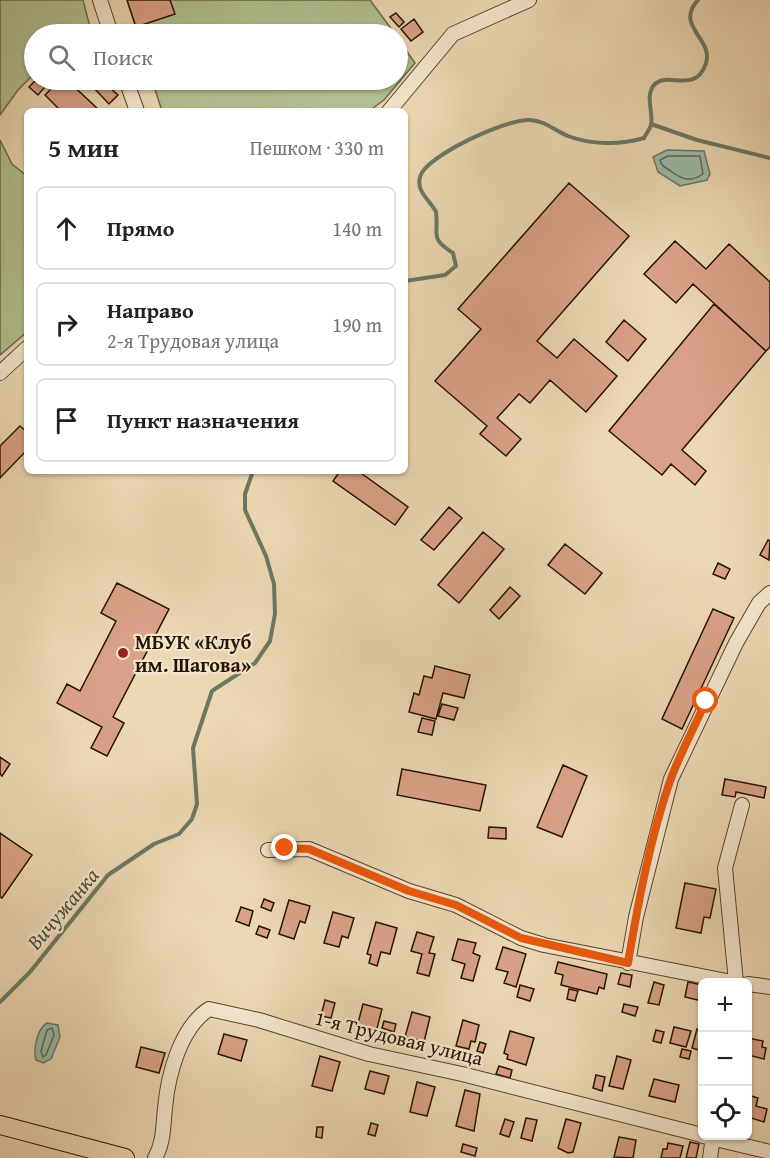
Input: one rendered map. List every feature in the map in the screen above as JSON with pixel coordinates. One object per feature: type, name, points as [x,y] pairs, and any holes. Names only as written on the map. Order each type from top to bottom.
[{"type":"main road","points":[[3,1126],[125,1158]]},
{"type":"street","points":[[100,0],[108,24]]},
{"type":"street","points":[[408,87],[453,34],[529,0]]},
{"type":"street","points":[[130,90],[136,108]]},
{"type":"street","points":[[391,108],[405,90]]},
{"type":"street","points":[[0,373],[24,351]]},
{"type":"street","points":[[628,963],[636,917],[671,779],[736,643],[759,603],[770,593]]},
{"type":"street","points":[[734,978],[725,868],[742,805]]},
{"type":"street","points":[[268,850],[309,849],[409,891],[456,905],[521,938],[628,963],[712,978]]},
{"type":"street","points":[[752,985],[770,987]]},
{"type":"street","name":"1-я Трудовая улица","points":[[155,1158],[162,1142],[168,1088],[181,1046],[192,1024],[209,1009],[260,1020],[369,1054],[462,1074],[698,1133]]},
{"type":"street","points":[[708,1140],[710,1158]]},
{"type":"street","name":"1-я Трудовая улица","points":[[724,1140],[770,1152]]},
{"type":"shaded area","points":[[0,0],[83,0],[89,24],[24,24],[24,84],[0,115]]},
{"type":"shaded area","points":[[127,0],[370,0],[388,24],[135,24]]},
{"type":"shaded area","points":[[408,53],[415,63],[408,71]]},
{"type":"shaded area","points":[[155,90],[392,90],[373,108],[161,108]]},
{"type":"shaded area","points":[[0,140],[12,164],[24,174],[24,335],[0,355]]},
{"type":"water","points":[[667,150],[704,151],[710,174],[707,180],[680,186],[658,172],[653,157]]},
{"type":"water","points":[[47,1023],[58,1025],[60,1037],[51,1059],[43,1063],[36,1060],[36,1045],[38,1034]]},
{"type":"building","points":[[127,0],[170,0],[175,14],[145,24],[135,24]]},
{"type":"building","points":[[396,13],[404,22],[396,24],[390,17]]},
{"type":"building","points":[[414,19],[423,32],[411,41],[408,37],[408,24]]},
{"type":"building","points":[[32,90],[42,90],[38,95]]},
{"type":"building","points":[[50,90],[78,90],[97,108],[58,108],[45,95]]},
{"type":"building","points":[[96,90],[112,90],[118,95],[109,104]]},
{"type":"building","points":[[569,183],[629,236],[537,341],[557,358],[574,339],[617,376],[586,412],[550,380],[530,403],[519,394],[497,418],[521,439],[506,456],[480,434],[487,426],[435,381],[481,329],[458,309]]},
{"type":"building","points":[[675,241],[706,269],[729,244],[770,282],[770,347],[766,351],[693,284],[676,303],[644,274]]},
{"type":"building","points":[[714,304],[766,351],[682,450],[706,471],[695,485],[671,464],[662,475],[609,431]]},
{"type":"building","points":[[624,320],[646,339],[628,361],[606,342]]},
{"type":"building","points":[[20,426],[24,429],[24,453],[0,478],[0,446]]},
{"type":"building","points":[[338,474],[362,474],[408,507],[395,525],[333,481]]},
{"type":"building","points":[[449,507],[462,518],[434,550],[421,540]]},
{"type":"building","points":[[483,532],[504,549],[459,603],[438,585]]},
{"type":"building","points":[[768,540],[770,541],[769,560],[760,555]]},
{"type":"building","points":[[565,544],[602,573],[585,594],[548,565]]},
{"type":"building","points":[[718,563],[730,569],[725,579],[713,574]]},
{"type":"building","name":"МБУК «Клуб им. Шагова»","points":[[117,583],[169,609],[113,717],[124,723],[107,756],[91,748],[102,727],[57,703],[67,684],[80,691],[116,621],[101,613]]},
{"type":"building","points":[[510,587],[520,596],[499,619],[490,610]]},
{"type":"building","points":[[713,609],[734,618],[682,729],[662,719]]},
{"type":"building","points":[[435,666],[470,675],[464,698],[443,693],[436,719],[409,712],[414,693],[419,695],[424,676],[432,678]]},
{"type":"building","points":[[442,704],[458,708],[454,720],[438,716]]},
{"type":"building","points":[[422,718],[435,721],[432,735],[418,732]]},
{"type":"building","points":[[0,757],[10,764],[2,776],[0,774]]},
{"type":"building","points":[[563,765],[587,776],[562,837],[537,827]]},
{"type":"building","points":[[402,769],[486,785],[480,811],[397,795]]},
{"type":"building","points":[[725,779],[766,787],[764,798],[736,792],[735,797],[722,795]]},
{"type":"building","points":[[489,827],[506,828],[506,839],[488,838]]},
{"type":"building","points":[[0,833],[32,855],[2,898],[0,897]]},
{"type":"building","points":[[685,883],[716,889],[710,918],[704,917],[701,933],[676,928]]},
{"type":"building","points":[[264,899],[274,903],[271,911],[261,907]]},
{"type":"building","points":[[289,900],[310,906],[305,923],[300,921],[294,939],[279,934]]},
{"type":"building","points":[[241,907],[253,911],[249,926],[236,921]]},
{"type":"building","points":[[333,912],[354,918],[348,938],[342,936],[339,947],[324,943]]},
{"type":"building","points":[[376,922],[397,928],[390,954],[381,952],[377,966],[369,963],[371,955],[367,954]]},
{"type":"building","points":[[259,926],[270,930],[267,938],[256,934]]},
{"type":"building","points":[[417,932],[434,937],[429,953],[435,954],[429,976],[417,973],[422,954],[411,951]]},
{"type":"building","points":[[458,939],[476,943],[473,953],[480,956],[473,981],[461,978],[465,964],[452,960]]},
{"type":"building","points":[[503,947],[526,954],[516,987],[504,983],[508,972],[496,969]]},
{"type":"building","points":[[558,962],[607,974],[604,989],[599,987],[597,994],[561,985],[563,975],[555,973]]},
{"type":"building","points":[[621,973],[632,975],[630,987],[618,984]]},
{"type":"building","points":[[654,982],[664,985],[659,1005],[648,1003]]},
{"type":"building","points":[[688,982],[698,984],[698,1000],[685,997]]},
{"type":"building","points":[[520,985],[534,989],[530,1001],[517,997]]},
{"type":"building","points":[[569,989],[578,991],[575,1001],[567,999]]},
{"type":"building","points":[[325,1000],[335,1003],[331,1018],[321,1016]]},
{"type":"building","points":[[363,1004],[382,1009],[376,1032],[357,1027]]},
{"type":"building","points":[[624,1004],[638,1007],[635,1016],[622,1012]]},
{"type":"building","points":[[412,1012],[430,1017],[424,1042],[405,1037]]},
{"type":"building","points":[[463,1020],[479,1025],[475,1042],[471,1041],[469,1049],[456,1046]]},
{"type":"building","points":[[384,1021],[396,1024],[394,1032],[382,1028]]},
{"type":"building","points":[[674,1027],[691,1031],[686,1047],[670,1043]]},
{"type":"building","points":[[697,1029],[698,1050],[692,1048]]},
{"type":"building","points":[[656,1030],[664,1032],[661,1043],[653,1041]]},
{"type":"building","points":[[510,1031],[534,1038],[526,1065],[507,1059],[508,1055],[504,1053]]},
{"type":"building","points":[[224,1034],[247,1040],[241,1061],[218,1054]]},
{"type":"building","points":[[752,1039],[763,1041],[762,1047],[766,1048],[764,1059],[752,1056]]},
{"type":"building","points":[[480,1042],[486,1044],[483,1053],[477,1051]]},
{"type":"building","points":[[141,1047],[165,1053],[159,1073],[136,1067]]},
{"type":"building","points":[[682,1049],[691,1051],[689,1059],[680,1057]]},
{"type":"building","points":[[320,1056],[340,1062],[332,1091],[312,1086]]},
{"type":"building","points":[[617,1056],[631,1060],[623,1089],[609,1086]]},
{"type":"building","points":[[499,1066],[512,1070],[510,1078],[496,1074]]},
{"type":"building","points":[[370,1071],[389,1076],[384,1094],[365,1089]]},
{"type":"building","points":[[596,1075],[605,1077],[602,1091],[593,1088]]},
{"type":"building","points":[[654,1079],[679,1085],[675,1102],[649,1096]]},
{"type":"building","points":[[417,1082],[435,1087],[427,1116],[410,1112]]},
{"type":"building","points":[[465,1090],[480,1094],[474,1131],[456,1126]]},
{"type":"building","points":[[752,1096],[758,1098],[756,1106],[767,1109],[764,1122],[752,1118]]},
{"type":"building","points":[[526,1118],[537,1120],[532,1141],[521,1138]]},
{"type":"building","points":[[505,1119],[514,1122],[509,1137],[500,1134]]},
{"type":"building","points":[[566,1119],[581,1123],[573,1152],[568,1153],[558,1148]]},
{"type":"building","points":[[371,1123],[378,1125],[375,1136],[368,1134]]},
{"type":"building","points":[[317,1127],[323,1127],[322,1138],[316,1137]]},
{"type":"building","points":[[619,1137],[636,1140],[633,1158],[614,1157]]},
{"type":"building","points":[[690,1142],[699,1144],[696,1158],[686,1158]]},
{"type":"building","points":[[668,1143],[683,1146],[680,1158],[661,1158],[663,1149],[667,1149]]},
{"type":"building","points":[[463,1144],[477,1148],[475,1156],[461,1152]]},
{"type":"waterway","name":"Вичужанка","points":[[408,281],[445,275],[456,266],[453,253],[438,240],[436,212],[420,187],[420,177],[425,168],[451,149],[487,132],[519,121],[536,121],[568,136],[596,142],[616,143],[644,138],[651,125],[650,93],[655,84],[667,80],[682,81],[696,78],[706,63],[705,47],[690,17],[698,0]]},
{"type":"waterway","points":[[651,124],[697,140],[770,158]]},
{"type":"waterway","name":"Вичужанка","points":[[0,1002],[30,972],[108,875],[154,844],[179,834],[192,819],[197,804],[193,748],[212,691],[255,663],[270,641],[275,614],[274,584],[266,556],[245,510],[245,494],[252,474]]},
{"type":"place","name":"МБУК «Клуб им. Шагова»","points":[[123,653]]},
{"type":"route","points":[[285,848],[309,849],[331,857],[409,891],[480,915],[521,938],[580,954],[628,963],[636,917],[662,808],[671,779],[706,701]]}]
